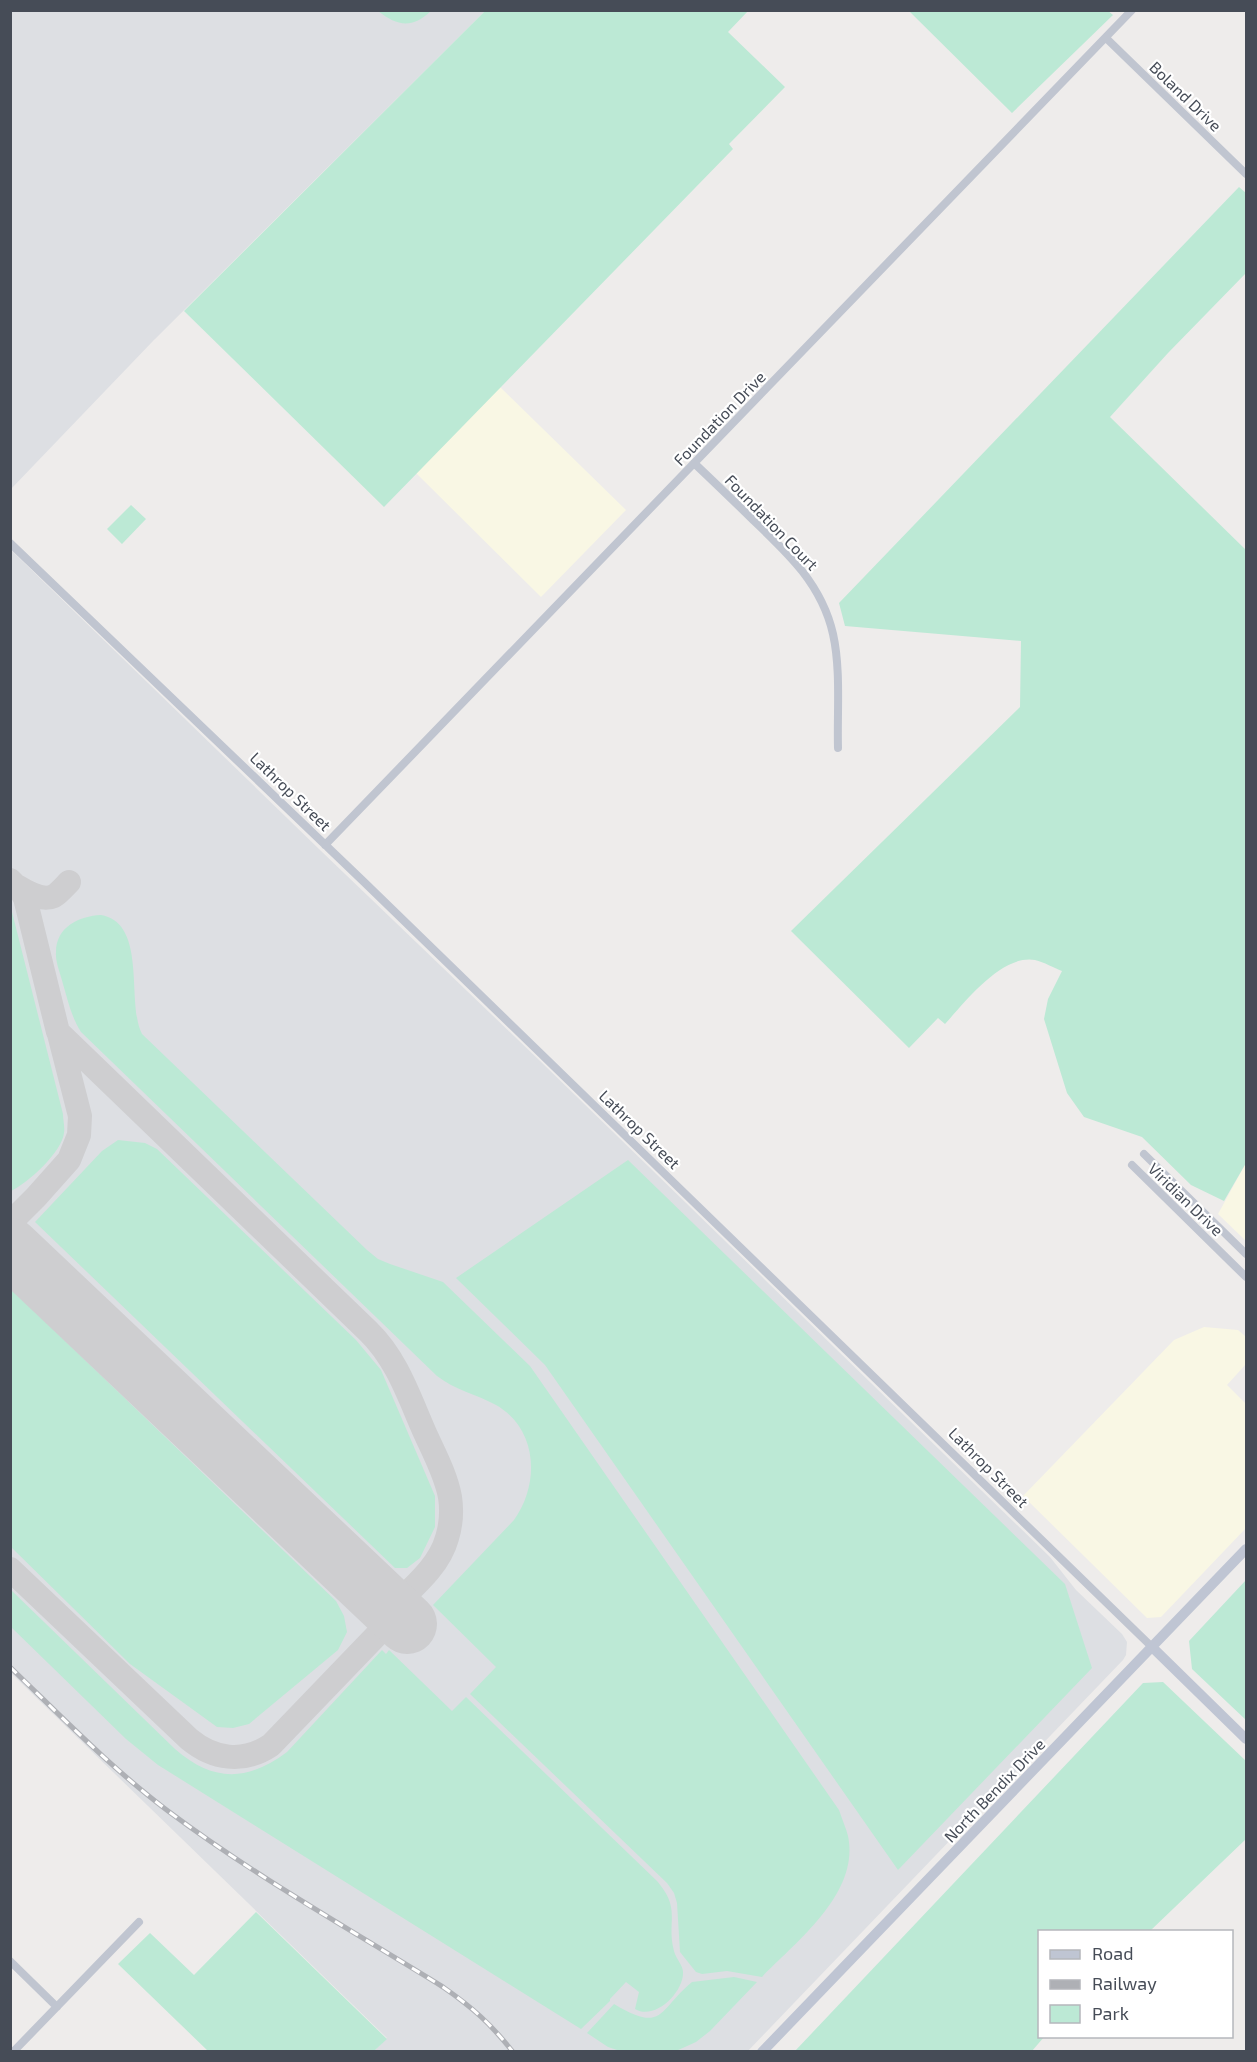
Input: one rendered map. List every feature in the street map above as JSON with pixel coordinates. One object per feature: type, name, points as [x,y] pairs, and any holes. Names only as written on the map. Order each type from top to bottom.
[{"type":"street","name":"Foundation Drive","points":[[325,845],[1132,10]]},
{"type":"street","name":"Boland Drive","points":[[1106,38],[1246,174]]},
{"type":"street","name":"Foundation Court","points":[[694,463],[789,554],[811,581],[820,597],[834,641],[838,748]]},
{"type":"street","name":"Lathrop Street","points":[[10,543],[944,1443],[1246,1739]]},
{"type":"street","name":"Viridian Drive","points":[[1143,1154],[1246,1254]]},
{"type":"street","name":"Viridian Drive","points":[[1132,1165],[1246,1277]]},
{"type":"street","name":"North Bendix Drive","points":[[762,2052],[1246,1549]]},
{"type":"street","points":[[13,2052],[139,1922]]},
{"type":"street","points":[[10,1961],[57,2007]]},
{"type":"shaded area","points":[[11,11],[485,11],[153,341],[11,489]]},
{"type":"shaded area","points":[[500,387],[626,510],[541,597],[416,473]]},
{"type":"shaded area","points":[[11,550],[1050,1557],[1076,1590],[1122,1634],[1127,1642],[1126,1655],[1123,1660],[747,2052],[374,2051],[387,2038],[11,1673]]},
{"type":"shaded area","points":[[1246,1163],[1246,1241],[1218,1214]]},
{"type":"shaded area","points":[[1204,1327],[1238,1330],[1246,1337],[1246,1364],[1227,1385],[1246,1404],[1246,1528],[1161,1617],[1147,1618],[1023,1496],[1174,1340]]},
{"type":"green space","points":[[1107,10],[1113,15],[1012,113],[909,11]]},
{"type":"green space","points":[[378,11],[431,11],[417,21],[404,23],[392,20]]},
{"type":"green space","points":[[485,11],[748,11],[728,32],[785,87],[729,144],[733,149],[384,507],[184,311]]},
{"type":"green space","points":[[1239,187],[1246,193],[1246,273],[1110,417],[1246,550],[1246,1163],[1224,1201],[1191,1185],[1142,1137],[1084,1117],[1067,1093],[1044,1019],[1048,999],[1062,971],[1035,960],[1022,960],[1010,964],[974,992],[945,1024],[938,1018],[909,1048],[791,931],[1020,707],[1021,641],[845,626],[839,603]]},
{"type":"green space","points":[[131,505],[146,519],[122,544],[107,529]]},
{"type":"green space","points":[[11,908],[63,1114],[64,1133],[62,1141],[51,1158],[35,1174],[11,1191]]},
{"type":"green space","points":[[101,915],[116,921],[125,933],[130,948],[135,1004],[142,1034],[367,1250],[378,1259],[443,1282],[530,1366],[839,1810],[848,1836],[849,1857],[845,1877],[823,1914],[762,1977],[727,1971],[702,1974],[696,1972],[680,1952],[677,1903],[667,1883],[470,1694],[496,1667],[433,1605],[514,1520],[528,1490],[531,1474],[527,1442],[510,1415],[496,1405],[451,1385],[437,1376],[81,1032],[70,1008],[58,968],[57,943],[70,924]]},
{"type":"green space","points":[[118,1140],[145,1143],[157,1149],[356,1340],[381,1370],[435,1496],[435,1527],[420,1558],[407,1568],[395,1568],[35,1222],[102,1151]]},
{"type":"green space","points":[[628,1160],[1065,1584],[1092,1668],[898,1870],[545,1365],[456,1278]]},
{"type":"green space","points":[[10,1288],[336,1601],[344,1616],[347,1632],[338,1650],[249,1724],[233,1728],[217,1727],[130,1664],[11,1547]]},
{"type":"green space","points":[[1246,1580],[1246,1720],[1192,1669],[1189,1641]]},
{"type":"green space","points":[[11,1590],[175,1749],[203,1768],[217,1772],[244,1773],[258,1769],[287,1752],[382,1650],[386,1654],[389,1650],[452,1711],[466,1697],[657,1881],[665,1891],[671,1908],[672,1941],[683,1972],[679,1988],[667,2003],[651,2011],[643,2012],[635,2009],[639,1992],[626,1982],[581,2029],[158,1765],[126,1739],[11,1627]]},
{"type":"green space","points":[[1163,1682],[1246,1761],[1246,1839],[1151,1930],[1038,1930],[1038,2038],[1043,2038],[1032,2051],[795,2051],[1143,1683]]},
{"type":"green space","points":[[256,1912],[387,2039],[374,2051],[208,2051],[118,1964],[150,1933],[194,1975]]},
{"type":"green space","points":[[734,1977],[757,1982],[710,2031],[696,2042],[676,2051],[620,2051],[608,2047],[587,2033],[614,2004],[630,2013],[652,2018],[666,2009],[692,1982]]},
{"type":"taxiway","points":[[10,880],[25,898],[58,1032],[368,1331],[395,1366],[446,1481],[450,1497],[451,1518],[447,1538],[438,1558],[424,1576],[391,1609]]},
{"type":"taxiway","points":[[15,885],[44,898],[56,895],[69,882]]},
{"type":"taxiway","points":[[10,1219],[19,1214],[69,1160],[79,1135],[80,1116],[59,1034]]},
{"type":"taxiway","points":[[10,1569],[189,1739],[208,1751],[228,1757],[250,1755],[271,1745],[397,1614]]},
{"type":"runway","points":[[10,1248],[407,1624]]},
{"type":"railway","points":[[10,1667],[147,1795],[201,1835],[269,1880],[443,1987],[481,2017],[513,2052]]}]
